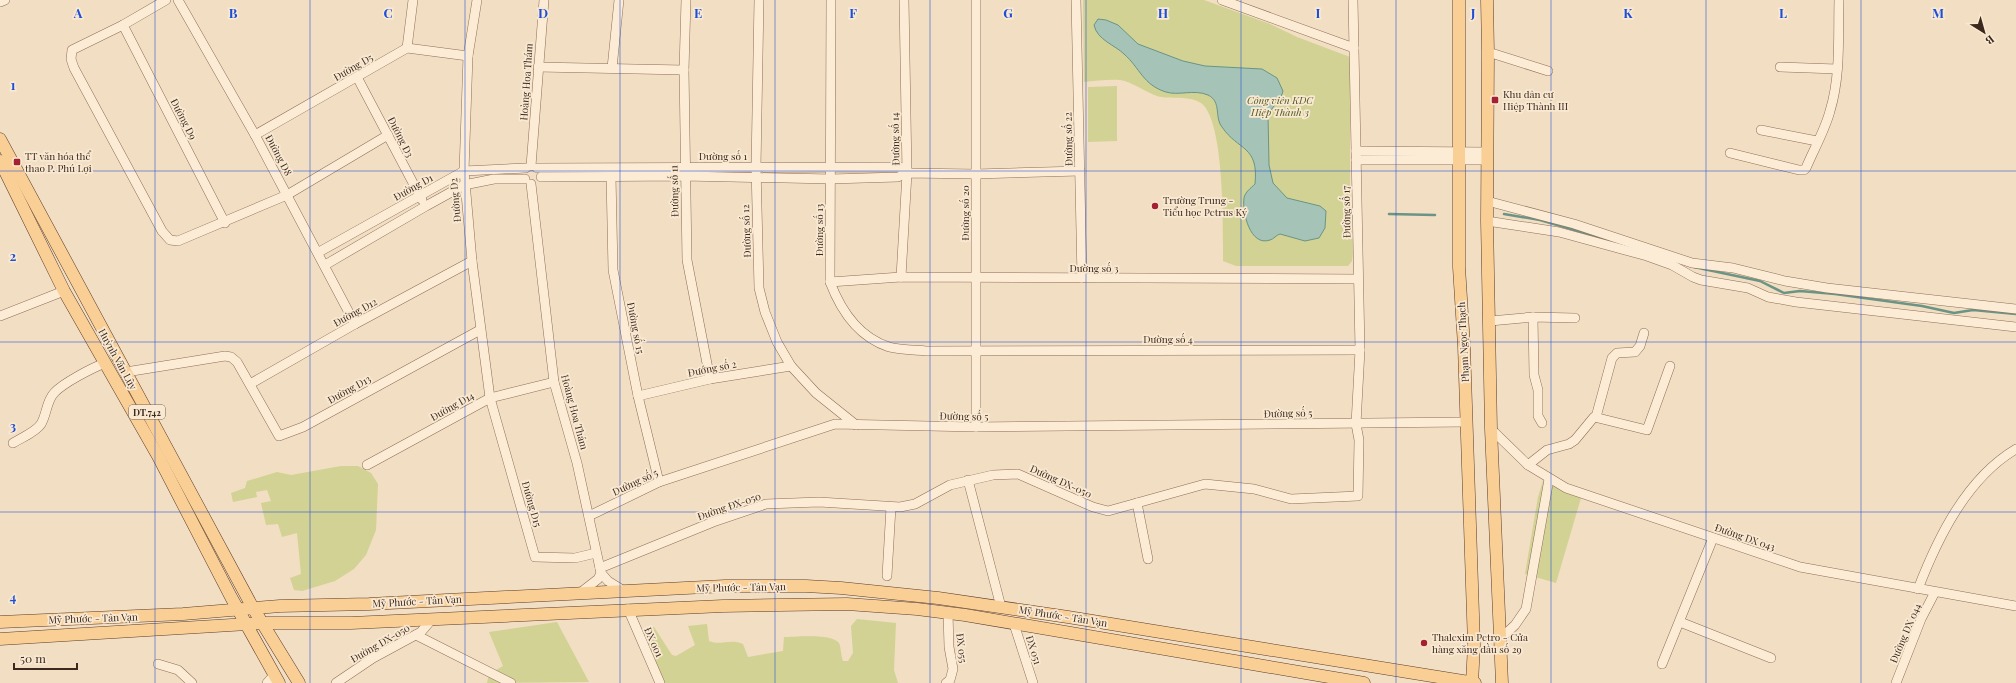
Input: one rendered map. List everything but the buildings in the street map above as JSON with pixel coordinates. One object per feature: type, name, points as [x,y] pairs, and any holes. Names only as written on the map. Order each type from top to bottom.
[{"type":"main road","name":"Phạm Ngọc Thạch","points":[[1459,0],[1459,267],[1464,346],[1474,644],[1473,683]]},
{"type":"main road","points":[[1487,0],[1488,52],[1486,156],[1491,429],[1502,683]]},
{"type":"main road","name":"Huỳnh Văn Lũy","points":[[0,139],[253,608],[299,683]]},
{"type":"main road","name":"Huỳnh Văn Lũy","points":[[0,161],[64,291],[158,456],[273,680]]},
{"type":"main road","name":"Mỹ Phước - Tân Vạn","points":[[0,622],[176,614],[253,608],[369,604],[725,586],[841,588],[938,598],[1000,607],[1473,683]]},
{"type":"main road","name":"Mỹ Phước - Tân Vạn","points":[[0,639],[246,626],[263,623],[351,623],[628,609],[811,604],[878,606],[948,613],[1364,683]]},
{"type":"street","points":[[0,2],[5,0]]},
{"type":"street","points":[[166,0],[123,25],[72,50],[71,59],[74,68],[162,231],[170,240],[178,241],[225,223],[287,195],[388,134]]},
{"type":"street","name":"Đường D8","points":[[178,0],[255,135],[355,324]]},
{"type":"street","points":[[412,0],[407,48],[468,56]]},
{"type":"street","name":"Đường D2","points":[[477,0],[468,56],[464,185],[480,330],[490,398]]},
{"type":"street","name":"Hoàng Hoa Thám","points":[[544,0],[538,67],[534,170],[523,172],[528,181],[554,382],[589,516],[600,570]]},
{"type":"street","points":[[612,68],[619,0]]},
{"type":"street","name":"Đường số 11","points":[[686,0],[684,171],[687,260],[710,379]]},
{"type":"street","name":"Đường số 12","points":[[759,0],[756,167],[759,288],[777,342],[791,366],[816,393],[856,425]]},
{"type":"street","name":"Đường số 13","points":[[831,0],[830,282],[837,302],[855,327],[872,339],[889,347],[926,351],[976,350]]},
{"type":"street","name":"Đường số 14","points":[[901,278],[907,172],[904,0]]},
{"type":"street","name":"Đường số 20","points":[[976,0],[976,427]]},
{"type":"street","name":"Đường số 22","points":[[1076,0],[1082,278]]},
{"type":"street","points":[[1222,0],[1354,48]]},
{"type":"street","name":"Đường số 17","points":[[1353,0],[1360,350],[1356,424],[1359,440],[1358,496]]},
{"type":"street","points":[[1730,153],[1804,170],[1830,112],[1837,69],[1839,0]]},
{"type":"street","name":"Đường D9","points":[[123,25],[225,223]]},
{"type":"street","name":"Đường D5","points":[[255,135],[407,48]]},
{"type":"street","points":[[1488,52],[1548,71]]},
{"type":"street","points":[[538,67],[684,70]]},
{"type":"street","points":[[1780,67],[1837,69]]},
{"type":"street","name":"Đường D3","points":[[357,77],[388,134],[418,195],[426,206]]},
{"type":"street","points":[[1761,130],[1817,141]]},
{"type":"street","points":[[1356,155],[1486,156]]},
{"type":"street","name":"Đường số 1","points":[[534,170],[611,176],[756,167],[900,167],[907,172]]},
{"type":"street","points":[[325,265],[464,185],[494,179],[528,181],[536,183],[534,170]]},
{"type":"street","name":"Đường số 1","points":[[534,170],[684,171],[756,177],[831,179],[898,177],[907,172],[976,174],[1080,171]]},
{"type":"street","name":"Đường D1","points":[[318,252],[360,230],[418,195],[464,171],[534,170]]},
{"type":"street","name":"Đường số 15","points":[[611,176],[613,270],[638,396],[659,482]]},
{"type":"street","points":[[1487,202],[1574,224],[1692,263],[1733,268],[1785,281],[1827,288],[2016,309]]},
{"type":"street","points":[[1487,221],[1559,232],[1647,256],[1672,265],[1701,280],[1742,287],[1768,297],[1796,302],[2016,327]]},
{"type":"street","points":[[360,230],[367,240]]},
{"type":"street","name":"Đường D12","points":[[250,384],[355,324],[472,261]]},
{"type":"street","name":"Đường số 3","points":[[830,282],[901,278],[1358,279]]},
{"type":"street","points":[[0,316],[64,291]]},
{"type":"street","points":[[1533,317],[1534,374],[1538,390],[1538,416],[1542,423]]},
{"type":"street","points":[[1490,321],[1533,317],[1574,318]]},
{"type":"street","name":"Đường D13","points":[[250,384],[279,436],[304,427],[480,330]]},
{"type":"street","points":[[1528,465],[1547,450],[1569,444],[1575,440],[1592,419],[1596,417],[1612,358],[1617,353],[1635,352],[1640,346],[1644,333]]},
{"type":"street","name":"Đường số 4","points":[[976,350],[1360,350]]},
{"type":"street","points":[[126,372],[225,356],[231,357],[237,362],[250,384]]},
{"type":"street","points":[[13,443],[36,429],[41,424],[47,405],[55,392],[92,368],[105,363]]},
{"type":"street","name":"Đướng số 2","points":[[638,396],[710,379],[791,366]]},
{"type":"street","points":[[1596,417],[1647,430],[1670,366]]},
{"type":"street","name":"Đường D14","points":[[367,465],[490,398],[554,382]]},
{"type":"street","name":"Đường D15","points":[[490,398],[535,557],[575,558],[596,553]]},
{"type":"street","name":"Đường số 5","points":[[589,516],[659,482],[835,424],[976,427],[1466,422]]},
{"type":"street","name":"Đường DX 043","points":[[1491,429],[1528,465],[1566,488],[1713,538],[1800,567],[2016,606]]},
{"type":"street","points":[[1918,589],[1933,549],[1963,501],[1995,463],[2016,449]]},
{"type":"street","name":"Đường ĐX-050","points":[[600,570],[713,522],[766,504],[819,502],[900,507],[915,504],[950,486],[968,480],[993,475],[1018,474],[1108,512],[1205,484],[1254,489],[1291,499],[1358,496]]},
{"type":"street","points":[[1500,639],[1515,625],[1526,609],[1549,479]]},
{"type":"street","points":[[968,480],[1000,607]]},
{"type":"street","points":[[1136,503],[1148,559]]},
{"type":"street","points":[[887,576],[891,507]]},
{"type":"street","points":[[1662,664],[1713,538]]},
{"type":"street","points":[[580,593],[595,581],[600,570],[608,581],[624,591]]},
{"type":"street","name":"Đường DX 044","points":[[1896,683],[1921,619],[1935,592]]},
{"type":"street","name":"ĐX 001","points":[[628,609],[660,683]]},
{"type":"street","name":"ĐX 055","points":[[946,683],[950,680],[953,669],[949,647],[948,613]]},
{"type":"street","name":"Đường DX-050","points":[[336,683],[347,680],[373,658],[416,635],[432,619]]},
{"type":"street","points":[[1680,622],[1770,658]]},
{"type":"street","name":"ĐX 051","points":[[1014,624],[1033,683]]},
{"type":"street","points":[[416,635],[511,683]]},
{"type":"street","points":[[158,664],[178,670],[192,683]]},
{"type":"green space","name":"Công viên KDC Hiệp Thành 3","points":[[1083,0],[1204,0],[1270,24],[1297,37],[1350,57],[1350,188],[1353,253],[1352,261],[1348,266],[1236,266],[1223,261],[1223,226],[1219,153],[1215,131],[1209,113],[1201,103],[1191,99],[1157,96],[1125,81],[1111,80],[1084,82]]},
{"type":"green space","points":[[1117,86],[1117,141],[1088,142],[1088,87]]},
{"type":"green space","points":[[341,466],[358,466],[371,473],[378,484],[376,530],[366,555],[354,569],[335,581],[302,591],[294,590],[290,578],[301,574],[297,533],[282,537],[278,524],[266,525],[261,503],[271,501],[267,490],[256,492],[257,497],[233,502],[231,493],[245,488],[247,481],[277,472],[291,475]]},
{"type":"green space","points":[[1543,481],[1581,498],[1556,583],[1525,574],[1538,497]]},
{"type":"green space","points":[[857,619],[896,623],[894,670],[898,683],[663,683],[640,630],[654,627],[672,655],[676,656],[695,645],[688,626],[707,624],[709,641],[717,643],[738,642],[743,644],[748,657],[783,651],[784,637],[813,636],[835,640],[840,645],[843,661],[848,661],[853,653],[851,626]]},
{"type":"green space","points":[[557,622],[589,682],[487,683],[489,674],[503,666],[489,632]]},
{"type":"shaded area","points":[[1098,19],[1106,20],[1118,25],[1138,44],[1183,61],[1205,66],[1262,69],[1277,78],[1283,91],[1281,97],[1268,114],[1269,165],[1273,183],[1287,198],[1320,206],[1326,211],[1325,228],[1319,238],[1305,241],[1280,234],[1270,240],[1263,241],[1257,238],[1249,227],[1244,211],[1244,198],[1248,190],[1255,184],[1254,162],[1251,155],[1234,141],[1222,127],[1218,119],[1215,102],[1208,95],[1203,93],[1171,93],[1158,89],[1152,85],[1124,54],[1099,35],[1094,25]]},
{"type":"waterway","points":[[1389,214],[1435,215]]},
{"type":"waterway","points":[[1504,214],[1540,220],[1616,242]]},
{"type":"waterway","points":[[1694,267],[1760,281],[1784,293],[1800,291],[1835,294],[1922,306],[1954,313],[1973,310],[2016,314]]},
{"type":"place","name":"Khu dân cư Hiệp Thành III","points":[[1495,100]]},
{"type":"place","name":"TT văn hóa thể thao P. Phú Lợi","points":[[17,162]]},
{"type":"place","name":"Trường Trung - Tiểu học Petrus Ký","points":[[1155,206]]},
{"type":"place","name":"Thalexim Petro - Cửa hàng xăng dầu số 29","points":[[1424,643]]}]
